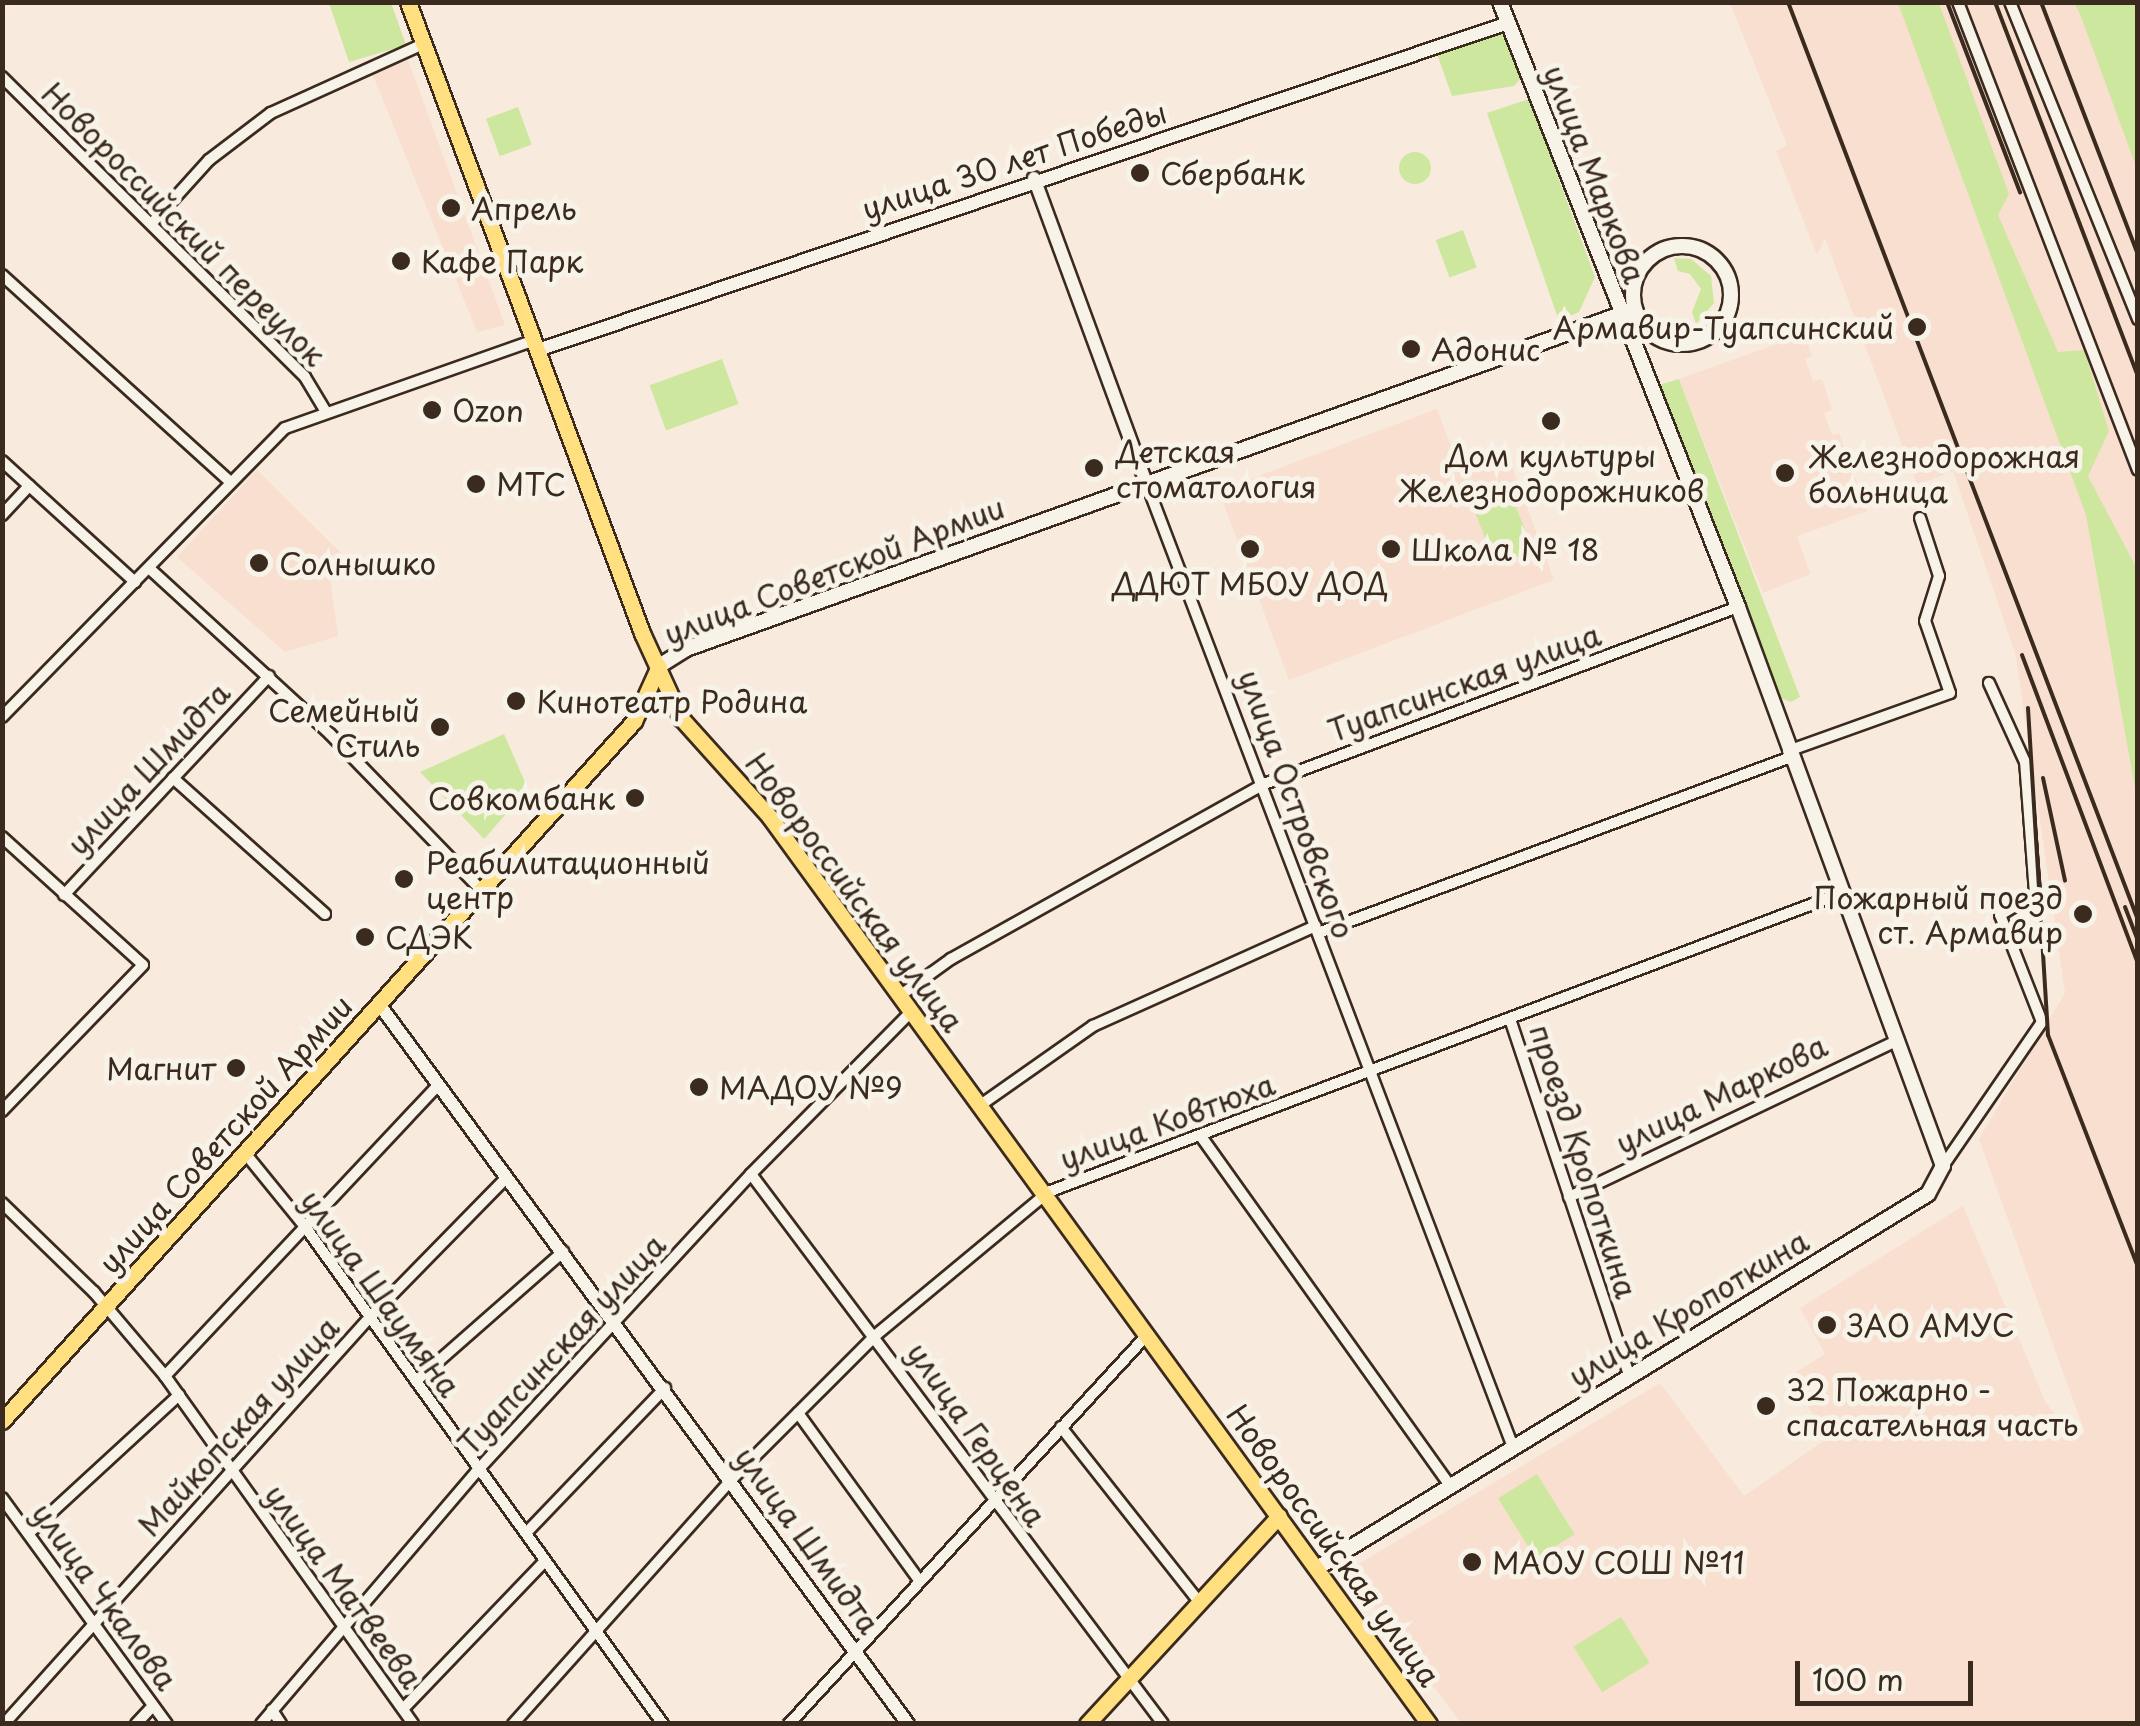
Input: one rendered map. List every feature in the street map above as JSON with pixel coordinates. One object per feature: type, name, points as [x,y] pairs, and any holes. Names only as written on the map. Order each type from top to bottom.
[{"type":"main road","name":"Новороссийская улица","points":[[408,2],[681,718],[769,816],[1048,1192],[1429,1724]]},
{"type":"main road","name":"улица Маркова","points":[[1500,2],[1619,314],[1738,607],[1944,1166]]},
{"type":"main road","points":[[1666,248],[1710,254],[1729,279],[1730,310],[1698,342],[1660,339],[1635,310],[1635,279],[1666,248]]},
{"type":"main road","name":"улица Советской Армии","points":[[2,1420],[634,721],[659,666],[686,649],[1635,310]]},
{"type":"main road","name":"улица Кропоткина","points":[[1317,1568],[1928,1194],[1944,1166]]},
{"type":"main road","points":[[1087,1724],[1279,1516]]},
{"type":"street","points":[[1958,2],[2138,470]]},
{"type":"street","points":[[2010,2],[2138,319]]},
{"type":"street","name":"улица 30 лет Победы","points":[[2,717],[285,428],[325,410],[536,345],[1508,23]]},
{"type":"street","points":[[153,222],[209,160],[272,113],[423,44]]},
{"type":"street","name":"Новороссийский переулок","points":[[2,78],[153,222],[305,377],[325,410]]},
{"type":"street","name":"улица Островского","points":[[1034,178],[1513,1447]]},
{"type":"street","points":[[2,275],[231,482]]},
{"type":"street","points":[[2,462],[135,582]]},
{"type":"street","points":[[2,515],[29,486]]},
{"type":"street","points":[[982,1104],[1093,1026],[1317,930],[1950,693],[1925,621],[1938,576],[1920,518]]},
{"type":"street","name":"улица Шмидта","points":[[150,568],[269,676],[482,891]]},
{"type":"street","name":"Туапсинская улица","points":[[901,994],[951,959],[1264,784],[1738,607]]},
{"type":"street","name":"улица Шмидта","points":[[64,895],[269,676]]},
{"type":"street","points":[[1944,1166],[2042,1022],[2000,915],[2034,894],[2025,762],[1989,683]]},
{"type":"street","points":[[173,778],[325,914]]},
{"type":"street","points":[[2,837],[143,965],[2,1111]]},
{"type":"street","name":"улица Ковтюха","points":[[513,1724],[733,1478],[876,1334],[1048,1192],[1842,893]]},
{"type":"street","name":"улица Шмидта","points":[[379,1004],[733,1478],[908,1724]]},
{"type":"street","name":"Туапсинская улица","points":[[260,1724],[476,1472],[752,1174],[912,1011]]},
{"type":"street","name":"проезд Кропоткина","points":[[1510,1019],[1630,1375]]},
{"type":"street","name":"улица Маркова","points":[[1569,1197],[1898,1040]]},
{"type":"street","points":[[165,1376],[438,1084]]},
{"type":"street","points":[[1200,1135],[1450,1485]]},
{"type":"street","name":"улица Шаумяна","points":[[245,1153],[306,1228],[476,1472],[526,1534],[662,1723]]},
{"type":"street","name":"улица Герцена","points":[[752,1174],[876,1334],[991,1502],[1163,1724]]},
{"type":"street","name":"Майкопская улица","points":[[4,1724],[370,1317],[507,1176]]},
{"type":"street","name":"улица Матвеева","points":[[2,1203],[106,1306],[165,1376],[231,1474],[414,1724]]},
{"type":"street","points":[[416,1381],[563,1252]]},
{"type":"street","points":[[789,1724],[1149,1334]]},
{"type":"street","points":[[526,1534],[665,1388]]},
{"type":"street","points":[[29,1533],[178,1395]]},
{"type":"street","points":[[798,1413],[919,1580]]},
{"type":"street","points":[[1062,1427],[1199,1602]]},
{"type":"street","name":"улица Чкалова","points":[[2,1498],[167,1724]]},
{"type":"street","points":[[403,1709],[546,1561]]},
{"type":"street","points":[[2,1703],[12,1714]]},
{"type":"street","points":[[136,1724],[154,1706]]},
{"type":"street","points":[[272,1710],[281,1724]]},
{"type":"shaded area","points":[[1730,3],[2137,3],[2137,1723],[1461,1723],[1347,1571],[1660,1383],[1744,1496],[1828,1438],[1789,1377],[1825,1354],[1800,1308],[1963,1206],[2045,1401],[2073,1439],[2085,1433],[1979,1139],[2065,993],[2016,656],[1953,471],[1917,485],[1825,238],[1817,255],[1776,151],[1787,145]]},
{"type":"shaded area","points":[[408,60],[505,325],[477,332],[372,73]]},
{"type":"shaded area","name":"Железнодорожная больница","points":[[1805,334],[1812,356],[1805,359],[1813,381],[1822,379],[1832,410],[1824,413],[1832,435],[1839,433],[1867,511],[1797,536],[1810,574],[1763,593],[1679,379]]},
{"type":"shaded area","name":"Школа № 18","points":[[1437,409],[1460,470],[1507,453],[1554,580],[1289,680],[1219,491]]},
{"type":"shaded area","name":"Солнышко","points":[[257,470],[341,553],[329,570],[338,636],[285,652],[177,557]]},
{"type":"green space","points":[[329,3],[391,3],[406,45],[349,62]]},
{"type":"green space","points":[[1898,3],[1939,3],[2009,194],[1998,215],[2058,352],[2084,350],[2109,431],[2088,476],[2137,569],[2137,799],[2086,515]]},
{"type":"green space","points":[[2074,3],[2137,3],[2137,169],[2080,14]]},
{"type":"green space","points":[[1498,33],[1508,36],[1522,77],[1514,86],[1452,96],[1437,54]]},
{"type":"green space","points":[[1529,99],[1595,277],[1579,312],[1559,321],[1487,113]]},
{"type":"green space","points":[[518,107],[532,145],[500,156],[486,119]]},
{"type":"green space","points":[[1415,152],[1426,157],[1431,168],[1426,179],[1415,184],[1404,179],[1399,168],[1404,157]]},
{"type":"green space","points":[[1463,230],[1477,268],[1449,278],[1436,240]]},
{"type":"green space","points":[[1674,258],[1691,259],[1711,276],[1714,303],[1696,324],[1692,312],[1701,289],[1690,274],[1678,271]]},
{"type":"green space","points":[[722,359],[738,404],[666,430],[650,385]]},
{"type":"green space","points":[[1679,379],[1800,697],[1791,702],[1781,698],[1659,392],[1662,384]]},
{"type":"green space","points":[[1505,480],[1533,550],[1496,565],[1468,495]]},
{"type":"green space","points":[[504,734],[528,789],[484,839],[420,772]]},
{"type":"green space","points":[[1537,1474],[1575,1534],[1536,1559],[1498,1498]]},
{"type":"green space","points":[[1621,1617],[1650,1663],[1602,1692],[1574,1647]]},
{"type":"railway","points":[[1788,2],[2138,920]]},
{"type":"railway","points":[[1947,2],[2020,192]]},
{"type":"railway","points":[[1995,2],[2138,377]]},
{"type":"railway","points":[[2041,2],[2138,255]]},
{"type":"railway","points":[[2022,655],[2138,964]]},
{"type":"railway","points":[[2028,708],[2048,1035],[2138,1267]]},
{"type":"railway","points":[[2043,778],[2065,881]]},
{"type":"railway","points":[[2125,907],[2138,941]]},
{"type":"place","name":"Сбербанк","points":[[1140,173]]},
{"type":"place","name":"Апрель","points":[[451,208]]},
{"type":"place","name":"Кафе Парк","points":[[401,261]]},
{"type":"place","name":"Армавир-Туапсинский","points":[[1917,327]]},
{"type":"place","name":"Адонис","points":[[1411,349]]},
{"type":"place","name":"Ozon","points":[[432,410]]},
{"type":"place","name":"Дом культуры Железнодорожников","points":[[1551,421]]},
{"type":"place","name":"Детская стоматология","points":[[1094,468]]},
{"type":"place","name":"Железнодорожная больница","points":[[1785,473]]},
{"type":"place","name":"МТС","points":[[476,484]]},
{"type":"place","name":"ДДЮТ МБОУ ДОД","points":[[1250,549]]},
{"type":"place","name":"Школа № 18","points":[[1391,549]]},
{"type":"place","name":"Солнышко","points":[[259,563]]},
{"type":"place","name":"Кинотеатр Родина","points":[[516,701]]},
{"type":"place","name":"Семейный Стиль","points":[[440,727]]},
{"type":"place","name":"Совкомбанк","points":[[635,798]]},
{"type":"place","name":"Реабилитационный центр","points":[[404,879]]},
{"type":"place","name":"Пожарный поезд ст. Армавир","points":[[2083,914]]},
{"type":"place","name":"СДЭК","points":[[365,937]]},
{"type":"place","name":"Магнит","points":[[236,1068]]},
{"type":"place","name":"МАДОУ №9","points":[[699,1087]]},
{"type":"place","name":"ЗАО АМУС","points":[[1827,1325]]},
{"type":"place","name":"32 Пожарно - спасательная часть","points":[[1766,1406]]},
{"type":"place","name":"МАОУ СОШ №11","points":[[1472,1562]]}]
